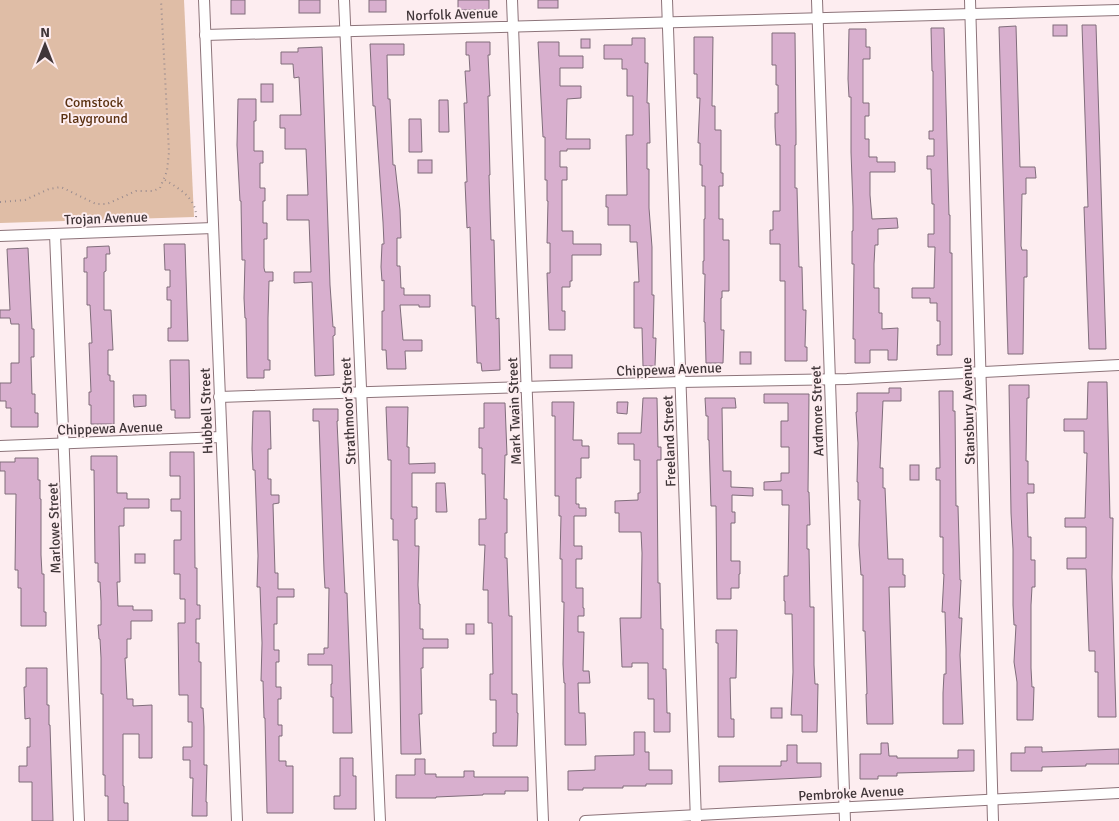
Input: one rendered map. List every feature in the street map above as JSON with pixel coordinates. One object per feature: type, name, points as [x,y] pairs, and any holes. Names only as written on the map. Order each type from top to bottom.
[{"type":"street","name":"Hubbell Street","points":[[204,0],[237,821]]},
{"type":"street","name":"Strathmoor Street","points":[[344,0],[380,821]]},
{"type":"street","name":"Mark Twain Street","points":[[512,0],[543,821]]},
{"type":"street","name":"Freeland Street","points":[[667,0],[696,818]]},
{"type":"street","name":"Ardmore Street","points":[[817,0],[845,821]]},
{"type":"street","name":"Stansbury Avenue","points":[[970,0],[993,821]]},
{"type":"street","name":"Norfolk Avenue","points":[[205,35],[1119,10]]},
{"type":"street","name":"Trojan Avenue","points":[[0,236],[212,228]]},
{"type":"street","name":"Marlowe Street","points":[[55,234],[79,821]]},
{"type":"street","name":"Chippewa Avenue","points":[[219,397],[830,379],[1119,365]]},
{"type":"street","name":"Chippewa Avenue","points":[[0,446],[221,437]]},
{"type":"street","name":"Pembroke Avenue","points":[[585,821],[696,818],[1119,793]]},
{"type":"path","points":[[0,202],[25,200],[49,188],[61,187],[96,204],[107,204],[136,191],[153,191],[160,188],[165,180],[170,152],[161,0]]},
{"type":"path","points":[[165,180],[184,192],[196,208],[196,215]]},
{"type":"green space","name":"Comstock Playground","points":[[0,0],[184,0],[194,217],[0,223]]},
{"type":"building","points":[[231,0],[245,0],[245,14],[231,14]]},
{"type":"building","points":[[299,0],[320,0],[320,13],[299,13]]},
{"type":"building","points":[[369,0],[386,0],[386,12],[369,12]]},
{"type":"building","points":[[458,0],[489,0],[489,10],[458,10]]},
{"type":"building","points":[[538,0],[558,0],[558,8],[538,8]]},
{"type":"building","points":[[1053,25],[1067,25],[1067,36],[1053,36]]},
{"type":"building","points":[[1082,25],[1096,25],[1106,349],[1089,349],[1084,207],[1088,207]]},
{"type":"building","points":[[1016,26],[1020,167],[1035,167],[1036,178],[1026,178],[1026,194],[1022,194],[1021,246],[1022,250],[1027,250],[1027,277],[1024,277],[1023,354],[1008,354],[999,27]]},
{"type":"building","points":[[931,28],[944,28],[950,253],[952,253],[952,355],[937,355],[937,345],[940,345],[940,321],[937,321],[937,303],[930,303],[930,298],[912,298],[912,288],[934,288],[935,247],[928,247],[928,234],[934,234],[934,204],[932,204],[931,169],[927,169],[927,156],[934,156],[934,139],[929,139],[929,131],[933,131]]},
{"type":"building","points":[[849,29],[866,29],[866,47],[870,47],[870,59],[863,59],[863,103],[869,103],[869,116],[865,116],[865,139],[869,139],[869,157],[877,157],[877,162],[895,162],[895,172],[870,172],[870,195],[872,219],[897,218],[898,228],[878,229],[878,245],[875,245],[874,288],[879,288],[879,313],[882,313],[882,329],[898,328],[897,360],[888,360],[888,350],[870,350],[870,363],[855,363],[855,339],[853,339],[854,264],[852,264],[851,97],[849,97],[848,79]]},
{"type":"building","points":[[772,33],[795,33],[795,188],[797,188],[799,267],[802,267],[803,310],[806,310],[805,347],[807,347],[807,361],[785,361],[785,281],[780,281],[780,244],[770,244],[770,230],[773,230],[773,211],[780,211],[780,145],[776,145],[775,127],[775,113],[778,113],[778,85],[776,85],[776,65],[772,65]]},
{"type":"building","points":[[694,37],[713,37],[712,106],[715,106],[715,130],[721,130],[721,173],[723,173],[723,186],[719,186],[719,219],[723,219],[723,240],[729,240],[729,291],[722,291],[721,298],[721,330],[724,330],[723,363],[706,363],[704,322],[705,274],[703,274],[705,186],[702,186],[700,143],[698,143],[700,98],[697,98],[697,74],[694,74]]},
{"type":"building","points":[[632,38],[645,38],[645,63],[648,63],[647,103],[649,103],[650,143],[647,143],[647,169],[649,169],[652,295],[654,295],[653,338],[656,338],[655,366],[643,366],[642,328],[634,328],[634,282],[639,282],[637,242],[630,242],[630,225],[608,225],[608,207],[606,207],[606,195],[627,195],[626,135],[633,135],[633,96],[627,96],[627,69],[622,69],[622,59],[604,59],[604,45],[632,45]]},
{"type":"building","points":[[581,39],[590,39],[590,48],[581,48]]},
{"type":"building","points":[[466,42],[490,42],[490,55],[488,55],[490,96],[488,96],[489,175],[491,240],[494,240],[496,319],[499,318],[500,370],[482,371],[481,363],[477,363],[475,306],[472,306],[470,227],[467,228],[465,182],[467,182],[464,103],[467,103],[465,71],[470,71],[469,55],[466,55]]},
{"type":"building","points":[[538,42],[559,42],[559,56],[583,56],[583,68],[560,68],[560,86],[581,86],[581,98],[567,99],[566,139],[590,139],[590,149],[567,149],[567,151],[560,151],[560,167],[567,167],[567,180],[562,180],[562,231],[573,231],[573,244],[601,244],[601,255],[572,255],[572,281],[570,281],[570,287],[562,287],[562,311],[565,311],[565,330],[549,330],[547,273],[550,273],[550,243],[547,243],[548,201],[547,180],[545,180],[545,137],[543,137]]},
{"type":"building","points":[[370,44],[404,44],[404,55],[387,55],[393,165],[395,165],[400,210],[401,238],[397,238],[397,266],[400,266],[401,288],[404,288],[404,295],[430,295],[430,307],[400,305],[403,340],[422,340],[422,351],[405,351],[406,369],[387,369],[386,350],[382,350],[384,280],[382,281],[381,267],[382,244],[384,244]]},
{"type":"building","points":[[322,47],[330,285],[335,335],[333,336],[334,375],[315,376],[312,282],[294,283],[294,272],[311,272],[309,220],[287,220],[287,195],[308,195],[306,149],[285,149],[285,128],[280,128],[280,115],[301,115],[299,77],[294,78],[293,64],[281,64],[281,52],[298,52],[298,48]]},
{"type":"building","points":[[261,84],[273,84],[273,102],[261,102]]},
{"type":"building","points":[[238,99],[256,99],[254,151],[263,151],[263,163],[260,163],[260,188],[265,188],[263,223],[267,223],[267,239],[264,239],[264,268],[265,272],[273,272],[273,281],[269,281],[268,360],[270,360],[270,370],[264,370],[264,378],[247,378],[244,298],[245,260],[242,260],[241,201],[237,145]]},
{"type":"building","points":[[439,100],[448,100],[449,132],[439,132]]},
{"type":"building","points":[[409,119],[421,119],[422,152],[409,152]]},
{"type":"building","points":[[418,160],[432,160],[432,173],[418,173]]},
{"type":"building","points":[[164,244],[185,244],[188,341],[168,341],[168,328],[171,328],[171,300],[167,300],[167,287],[170,287],[170,270],[165,270]]},
{"type":"building","points":[[109,246],[110,254],[106,254],[106,271],[104,272],[104,310],[111,310],[113,350],[108,350],[108,375],[110,375],[110,381],[114,381],[114,424],[91,424],[91,405],[89,405],[89,392],[91,392],[89,343],[92,343],[90,305],[87,305],[87,272],[84,272],[84,258],[87,258],[87,247]]},
{"type":"building","points":[[28,248],[32,329],[34,329],[34,357],[31,357],[32,394],[35,394],[35,413],[38,413],[38,427],[11,427],[11,408],[6,408],[6,401],[0,401],[0,383],[11,383],[11,363],[19,363],[19,324],[11,324],[10,318],[0,318],[0,310],[10,310],[7,249]]},
{"type":"building","points":[[740,352],[751,352],[751,364],[740,364]]},
{"type":"building","points":[[550,355],[572,355],[572,368],[550,368]]},
{"type":"building","points":[[170,360],[189,360],[190,418],[175,418],[175,410],[171,410]]},
{"type":"building","points":[[1088,382],[1107,382],[1110,518],[1113,518],[1112,577],[1116,717],[1098,717],[1098,672],[1095,672],[1095,651],[1089,651],[1086,569],[1067,569],[1067,558],[1086,558],[1086,527],[1065,527],[1065,518],[1085,518],[1087,453],[1084,453],[1084,431],[1064,431],[1064,419],[1087,419]]},
{"type":"building","points":[[1009,385],[1029,385],[1026,461],[1028,461],[1028,484],[1034,484],[1034,493],[1027,493],[1028,537],[1031,537],[1031,560],[1035,560],[1035,587],[1032,587],[1031,605],[1031,668],[1032,687],[1034,687],[1033,720],[1017,720],[1017,682],[1014,662],[1016,625],[1014,625],[1013,605]]},
{"type":"building","points":[[889,388],[901,388],[901,401],[883,401],[880,468],[883,468],[883,488],[885,488],[888,559],[903,559],[905,587],[889,587],[893,724],[867,724],[865,631],[863,631],[863,575],[861,575],[859,545],[860,500],[858,500],[857,482],[857,393],[889,393]]},
{"type":"building","points":[[939,391],[953,391],[953,411],[955,411],[956,506],[958,506],[961,580],[959,618],[962,618],[960,655],[963,724],[943,724],[946,649],[945,612],[942,612],[943,537],[940,537],[940,480],[936,480],[936,468],[940,468]]},
{"type":"building","points":[[764,394],[809,394],[808,492],[810,525],[807,525],[807,549],[809,549],[810,607],[814,607],[814,665],[815,684],[818,684],[817,732],[802,732],[802,715],[791,715],[793,672],[792,614],[785,614],[784,601],[784,576],[788,576],[789,505],[782,505],[782,490],[764,490],[764,482],[781,481],[781,473],[789,473],[789,447],[781,447],[781,421],[788,421],[788,403],[764,403]]},
{"type":"building","points":[[133,395],[146,395],[146,406],[134,407]]},
{"type":"building","points":[[643,398],[657,398],[658,447],[661,447],[661,460],[657,460],[658,583],[660,583],[663,669],[666,669],[667,713],[670,713],[670,732],[654,732],[654,699],[648,699],[648,663],[632,663],[632,667],[622,667],[620,618],[641,618],[642,553],[641,532],[619,532],[619,513],[615,513],[615,501],[638,500],[638,493],[640,493],[640,460],[634,460],[634,444],[618,444],[618,433],[641,433]]},
{"type":"building","points":[[705,398],[735,398],[736,408],[722,408],[723,471],[731,471],[731,487],[753,488],[753,496],[732,495],[732,512],[735,512],[735,523],[731,523],[731,561],[740,561],[740,574],[739,588],[731,588],[731,599],[717,599],[716,506],[711,506],[708,416],[706,416]]},
{"type":"building","points":[[552,402],[574,402],[573,440],[582,440],[582,446],[589,446],[589,458],[581,458],[581,478],[576,478],[576,504],[579,504],[579,508],[586,508],[586,516],[574,516],[574,546],[582,546],[582,559],[576,559],[576,588],[583,588],[584,608],[584,616],[578,616],[578,632],[584,632],[583,671],[589,671],[590,683],[578,683],[579,713],[585,713],[586,745],[565,745],[564,602],[562,602],[562,559],[560,559],[561,516],[559,516],[559,496],[555,496],[555,416],[552,416]]},
{"type":"building","points":[[617,402],[628,402],[627,414],[617,413]]},
{"type":"building","points":[[484,403],[505,403],[507,455],[505,455],[504,499],[507,499],[507,533],[505,533],[505,558],[507,558],[509,616],[512,616],[512,694],[517,694],[517,746],[493,746],[493,733],[496,733],[496,700],[490,700],[490,674],[493,674],[492,623],[488,623],[488,590],[483,590],[485,545],[479,545],[479,519],[486,519],[485,474],[482,474],[482,448],[479,448],[479,428],[484,428]]},
{"type":"building","points":[[386,407],[408,407],[407,447],[409,447],[409,464],[435,463],[435,473],[412,473],[412,507],[417,507],[415,546],[419,546],[420,629],[423,629],[423,639],[448,639],[448,648],[423,648],[423,668],[421,668],[422,714],[419,714],[421,754],[401,754],[398,540],[393,540],[393,519],[391,519],[391,460],[388,460]]},
{"type":"building","points":[[313,409],[338,409],[337,421],[345,593],[347,593],[352,733],[333,733],[332,665],[308,665],[308,654],[324,654],[324,648],[328,648],[329,588],[325,588],[319,421],[313,421]]},
{"type":"building","points":[[253,411],[270,411],[271,449],[268,449],[268,479],[271,479],[271,495],[279,495],[279,503],[273,504],[275,573],[278,573],[278,589],[294,589],[294,597],[277,597],[277,624],[274,624],[274,650],[279,650],[279,662],[276,662],[276,687],[281,687],[281,699],[278,699],[278,725],[282,725],[282,736],[279,736],[279,761],[286,761],[286,766],[293,766],[293,813],[267,813],[265,718],[263,681],[261,681],[260,587],[257,587],[258,556],[255,470],[253,470],[252,449]]},
{"type":"building","points":[[170,452],[194,452],[195,568],[197,568],[197,605],[200,605],[200,619],[196,619],[196,643],[199,643],[199,662],[201,662],[204,765],[207,765],[207,816],[192,816],[193,778],[190,778],[190,760],[183,760],[183,747],[192,747],[192,722],[188,722],[188,695],[179,695],[178,623],[185,623],[185,599],[180,599],[180,574],[174,574],[174,540],[181,540],[181,511],[171,511],[171,499],[180,499],[180,476],[170,476]]},
{"type":"building","points":[[91,456],[117,456],[117,493],[127,493],[127,499],[149,499],[149,508],[124,508],[124,526],[119,526],[120,582],[117,582],[118,606],[133,606],[133,610],[152,610],[152,621],[131,621],[131,639],[127,639],[127,658],[125,658],[127,699],[133,699],[133,706],[152,705],[152,758],[139,758],[139,734],[123,734],[123,786],[124,803],[128,803],[128,821],[108,821],[108,796],[105,796],[105,775],[103,775],[103,694],[101,694],[101,658],[98,625],[101,625],[101,601],[98,563],[95,563],[94,470],[91,470]]},
{"type":"building","points":[[15,458],[38,458],[38,480],[40,480],[41,499],[41,555],[42,574],[44,574],[46,626],[21,626],[21,588],[18,588],[18,570],[15,570],[16,494],[5,494],[5,471],[0,471],[0,462],[15,462]]},
{"type":"building","points":[[910,465],[919,465],[919,480],[910,480]]},
{"type":"building","points":[[436,483],[445,483],[447,512],[436,512]]},
{"type":"building","points":[[135,554],[145,554],[145,563],[135,563]]},
{"type":"building","points":[[466,624],[474,624],[474,634],[466,634]]},
{"type":"building","points":[[716,630],[737,630],[736,678],[730,678],[731,719],[734,719],[734,737],[718,737],[718,643],[716,643]]},
{"type":"building","points":[[26,668],[47,668],[53,821],[32,821],[32,782],[19,782],[19,766],[27,766],[27,747],[30,747],[30,718],[25,719],[24,687],[26,687]]},
{"type":"building","points":[[771,708],[782,708],[782,718],[771,718]]},
{"type":"building","points":[[634,732],[645,732],[645,752],[649,752],[649,770],[672,770],[672,784],[568,790],[568,771],[595,770],[595,756],[634,755]]},
{"type":"building","points":[[881,743],[888,743],[889,756],[897,756],[897,758],[958,758],[958,750],[974,750],[974,771],[897,773],[897,776],[878,776],[878,779],[860,779],[860,754],[881,754]]},
{"type":"building","points":[[787,745],[797,745],[797,763],[821,763],[821,777],[719,782],[719,766],[781,766],[781,761],[787,761]]},
{"type":"building","points":[[1025,747],[1042,747],[1042,752],[1119,749],[1119,764],[1086,764],[1086,766],[1042,767],[1042,771],[1011,771],[1011,753],[1025,753]]},
{"type":"building","points":[[340,758],[353,758],[353,776],[356,776],[356,809],[334,809],[334,796],[340,796]]},
{"type":"building","points":[[415,759],[425,759],[425,774],[436,774],[436,777],[464,777],[464,771],[474,771],[474,777],[528,777],[528,791],[505,791],[505,794],[436,798],[396,798],[396,775],[415,775]]}]
